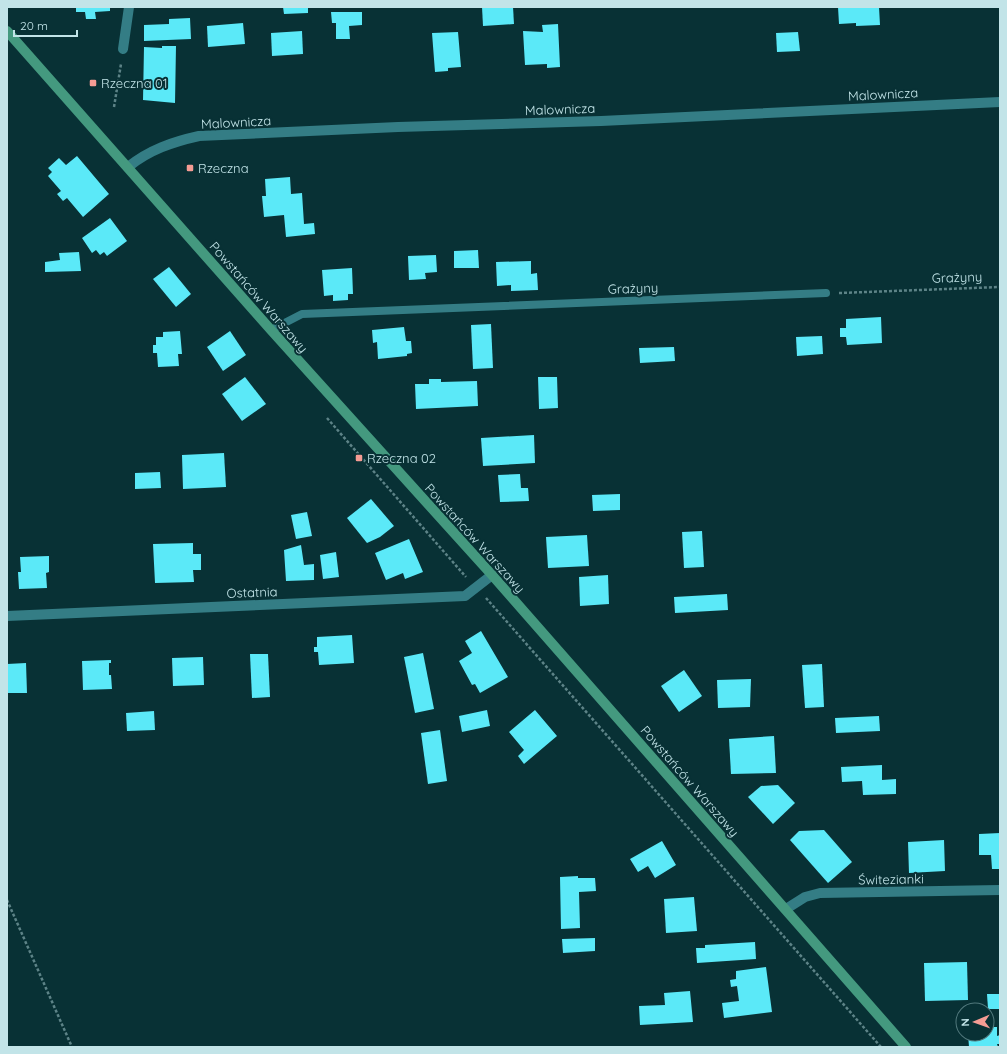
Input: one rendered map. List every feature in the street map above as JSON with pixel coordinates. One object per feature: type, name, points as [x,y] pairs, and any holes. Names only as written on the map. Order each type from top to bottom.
[{"type":"main road","name":"Powstańców Warszawy","points":[[7,31],[271,330],[492,575],[906,1047]]},
{"type":"street","points":[[123,49],[128,7]]},
{"type":"street","name":"Malownicza","points":[[128,167],[154,149],[199,136],[398,127],[601,121],[1000,102]]},
{"type":"street","name":"Ostatnia","points":[[7,616],[465,596],[492,575]]},
{"type":"street","name":"Świtezianki","points":[[786,909],[805,897],[820,893],[1000,890]]},
{"type":"lane","name":"Grażyny","points":[[271,330],[302,314],[826,293]]},
{"type":"path","points":[[114,107],[123,49]]},
{"type":"path","name":"Grażyny","points":[[826,293],[1000,287]]},
{"type":"path","points":[[324,414],[881,1047]]},
{"type":"path","points":[[7,900],[72,1047]]},
{"type":"building","points":[[76,7],[110,7],[110,11],[95,12],[96,19],[86,19],[85,12],[76,12]]},
{"type":"building","points":[[283,7],[308,7],[308,13],[284,14]]},
{"type":"building","points":[[482,7],[513,7],[514,24],[483,26]]},
{"type":"building","points":[[838,7],[879,7],[880,25],[856,26],[856,23],[839,24]]},
{"type":"building","points":[[331,12],[362,12],[362,25],[349,26],[350,39],[336,39],[336,23],[332,23]]},
{"type":"building","points":[[190,18],[191,39],[144,41],[144,25],[169,24],[169,19]]},
{"type":"building","points":[[243,23],[245,44],[208,47],[207,26]]},
{"type":"building","points":[[558,24],[560,67],[547,68],[547,64],[525,65],[523,31],[543,32],[542,25]]},
{"type":"building","points":[[302,31],[303,54],[272,56],[271,33]]},
{"type":"building","points":[[458,32],[461,67],[448,68],[448,71],[435,72],[432,33]]},
{"type":"building","points":[[798,32],[800,51],[777,52],[776,33]]},
{"type":"building","points":[[162,46],[176,46],[175,103],[143,100],[144,47],[162,48]]},
{"type":"building","points":[[77,156],[109,194],[83,217],[67,198],[63,201],[57,194],[61,191],[48,176],[52,172],[48,168],[59,158],[66,165]]},
{"type":"building","points":[[290,177],[291,194],[302,193],[304,224],[314,223],[315,234],[286,237],[284,215],[264,217],[262,196],[266,196],[265,179]]},
{"type":"building","points":[[110,218],[127,241],[107,256],[104,252],[100,255],[96,250],[92,253],[82,238]]},
{"type":"building","points":[[478,250],[479,268],[454,268],[454,251]]},
{"type":"building","points":[[79,252],[81,271],[45,272],[45,262],[60,260],[59,253]]},
{"type":"building","points":[[436,255],[437,272],[425,273],[426,279],[409,280],[408,256]]},
{"type":"building","points":[[531,261],[531,274],[537,273],[538,290],[511,291],[511,285],[497,286],[496,262]]},
{"type":"building","points":[[169,267],[191,294],[176,307],[153,279]]},
{"type":"building","points":[[352,268],[353,294],[348,294],[348,300],[333,301],[333,295],[324,296],[322,270]]},
{"type":"building","points":[[881,317],[882,343],[847,345],[846,337],[840,337],[840,328],[846,328],[846,319]]},
{"type":"building","points":[[491,324],[493,368],[473,369],[471,325]]},
{"type":"building","points":[[404,327],[406,341],[411,341],[412,353],[407,354],[407,356],[378,359],[377,342],[373,343],[372,330]]},
{"type":"building","points":[[180,331],[182,354],[178,354],[179,366],[158,367],[157,353],[153,353],[153,345],[156,345],[156,337],[163,337],[163,332]]},
{"type":"building","points":[[230,331],[246,355],[223,371],[207,347]]},
{"type":"building","points":[[822,336],[823,354],[797,356],[796,337]]},
{"type":"building","points":[[674,347],[675,361],[640,363],[639,348]]},
{"type":"building","points":[[245,377],[266,404],[242,421],[222,394]]},
{"type":"building","points":[[538,377],[557,377],[558,408],[539,409]]},
{"type":"building","points":[[429,379],[441,379],[441,382],[477,381],[478,406],[416,409],[415,384],[429,384]]},
{"type":"building","points":[[534,435],[535,463],[483,466],[481,438]]},
{"type":"building","points":[[224,453],[226,487],[183,489],[182,455]]},
{"type":"building","points":[[160,472],[161,488],[135,489],[135,473]]},
{"type":"building","points":[[520,474],[521,488],[528,488],[529,501],[500,502],[498,475]]},
{"type":"building","points":[[620,494],[620,510],[593,511],[592,495]]},
{"type":"building","points":[[371,499],[394,526],[380,537],[367,543],[347,518]]},
{"type":"building","points":[[307,512],[312,536],[296,539],[291,515]]},
{"type":"building","points":[[702,531],[704,567],[684,568],[682,532]]},
{"type":"building","points":[[587,535],[589,566],[548,568],[546,537]]},
{"type":"building","points":[[409,539],[423,572],[405,579],[403,573],[386,580],[375,553]]},
{"type":"building","points":[[193,543],[193,554],[201,554],[201,570],[193,570],[194,582],[155,583],[153,544]]},
{"type":"building","points":[[301,545],[304,565],[314,564],[314,580],[286,581],[284,550]]},
{"type":"building","points":[[336,552],[339,577],[323,579],[320,555]]},
{"type":"building","points":[[49,556],[49,572],[46,573],[47,588],[19,589],[18,572],[21,572],[20,557]]},
{"type":"building","points":[[608,575],[609,604],[580,606],[579,577]]},
{"type":"building","points":[[727,594],[728,610],[675,613],[674,597]]},
{"type":"building","points":[[481,631],[508,677],[480,693],[475,684],[472,685],[459,661],[472,653],[465,641]]},
{"type":"building","points":[[352,635],[354,663],[319,665],[318,652],[314,652],[314,647],[317,647],[317,637]]},
{"type":"building","points":[[423,653],[434,709],[415,713],[404,657]]},
{"type":"building","points":[[250,654],[268,654],[270,697],[252,698]]},
{"type":"building","points":[[203,657],[204,685],[173,686],[172,658]]},
{"type":"building","points":[[111,660],[111,663],[109,663],[109,675],[111,675],[112,689],[83,690],[82,661]]},
{"type":"building","points":[[26,663],[27,693],[7,693],[7,664]]},
{"type":"building","points":[[822,664],[824,707],[805,708],[802,665]]},
{"type":"building","points":[[684,670],[702,696],[679,712],[661,686]]},
{"type":"building","points":[[751,679],[750,707],[718,708],[717,680]]},
{"type":"building","points":[[487,710],[490,726],[462,732],[459,716]]},
{"type":"building","points":[[535,710],[557,736],[524,764],[518,756],[524,750],[509,732]]},
{"type":"building","points":[[154,711],[155,730],[127,731],[126,713]]},
{"type":"building","points":[[879,716],[880,731],[836,733],[835,718]]},
{"type":"building","points":[[440,730],[447,781],[428,784],[421,733]]},
{"type":"building","points":[[774,736],[776,773],[731,774],[729,739]]},
{"type":"building","points":[[882,765],[882,780],[896,779],[896,794],[863,795],[862,781],[842,782],[841,767]]},
{"type":"building","points":[[778,785],[795,803],[773,824],[748,797],[761,786]]},
{"type":"building","points":[[824,830],[852,862],[828,883],[790,840],[799,831]]},
{"type":"building","points":[[1000,833],[1000,869],[992,869],[991,855],[979,855],[979,834]]},
{"type":"building","points":[[944,840],[945,871],[909,873],[908,842]]},
{"type":"building","points":[[662,841],[676,865],[655,878],[648,866],[638,872],[630,859]]},
{"type":"building","points":[[578,876],[578,878],[595,878],[596,891],[579,892],[580,928],[561,929],[560,877]]},
{"type":"building","points":[[694,897],[697,931],[666,933],[664,899]]},
{"type":"building","points":[[595,938],[595,951],[563,953],[562,939]]},
{"type":"building","points":[[755,942],[756,959],[697,963],[696,948],[705,948],[705,945]]},
{"type":"building","points":[[967,962],[968,1000],[925,1001],[924,963]]},
{"type":"building","points":[[766,967],[772,1012],[724,1018],[722,1003],[739,1001],[737,986],[731,987],[730,980],[736,979],[736,971]]},
{"type":"building","points":[[690,991],[693,1022],[640,1025],[639,1006],[665,1005],[664,993]]},
{"type":"building","points":[[987,994],[1000,994],[1000,1009],[995,1009],[995,1002],[988,1002]]},
{"type":"building","points":[[995,1027],[997,1027],[997,1036],[1000,1035],[1000,1044],[997,1044],[998,1047],[969,1047],[969,1042],[995,1042]]},
{"type":"place","name":"Rzeczna 01","points":[[93,83]]},
{"type":"place","name":"Rzeczna","points":[[190,168]]},
{"type":"place","name":"Rzeczna 02","points":[[359,458]]}]
